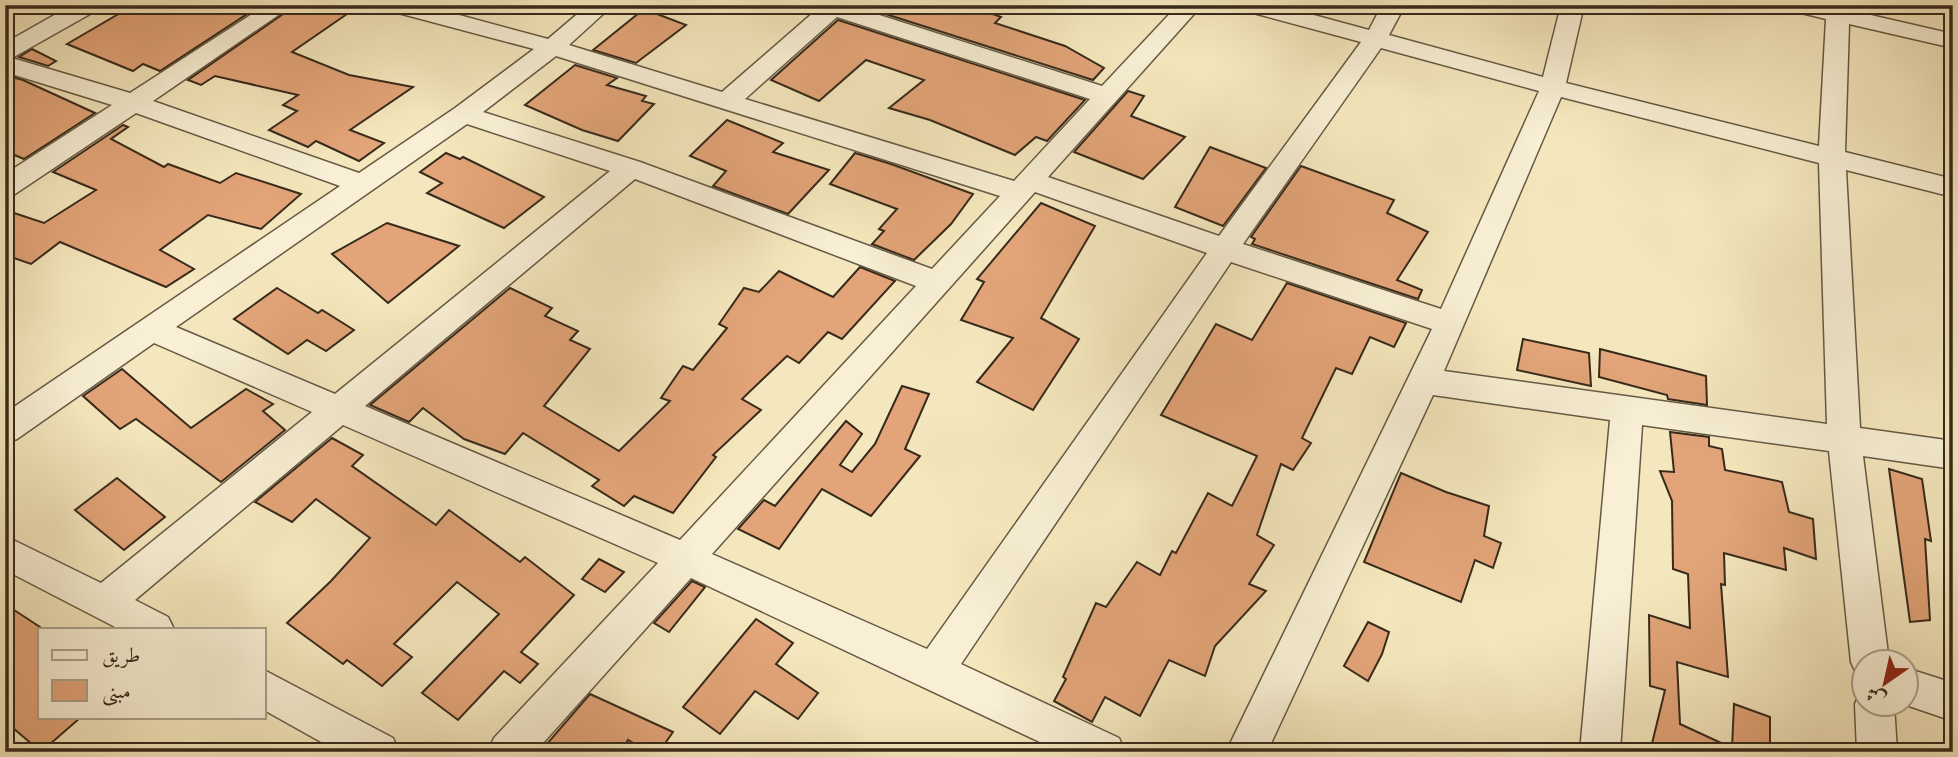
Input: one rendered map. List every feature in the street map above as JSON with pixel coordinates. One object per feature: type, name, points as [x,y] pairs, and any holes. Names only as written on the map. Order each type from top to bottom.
[{"type":"street","points":[[5,53],[89,5]]},
{"type":"street","points":[[5,187],[282,5]]},
{"type":"street","points":[[396,5],[552,47],[727,102],[1023,186],[1449,323]]},
{"type":"street","points":[[7,427],[464,114],[602,5]]},
{"type":"street","points":[[508,752],[1191,5]]},
{"type":"street","points":[[1250,5],[1553,87],[1953,188]]},
{"type":"street","points":[[934,671],[1225,249],[1376,38],[1394,5]]},
{"type":"street","points":[[1246,752],[1424,381],[1553,87],[1573,5]]},
{"type":"street","points":[[1797,5],[1838,10],[1953,41]]},
{"type":"street","points":[[727,102],[834,7],[1107,96]]},
{"type":"street","points":[[1838,10],[1832,158],[1843,439],[1868,648]]},
{"type":"street","points":[[5,64],[134,103],[362,184]]},
{"type":"street","points":[[464,114],[631,168],[935,282]]},
{"type":"street","points":[[105,602],[631,168]]},
{"type":"street","points":[[152,330],[686,559],[1105,752]]},
{"type":"street","points":[[1424,381],[1953,455]]},
{"type":"street","points":[[1600,752],[1628,410]]},
{"type":"street","points":[[5,552],[153,628]]},
{"type":"street","points":[[266,690],[379,752]]},
{"type":"street","points":[[1920,691],[1953,702]]},
{"type":"street","points":[[1875,718],[1877,752]]},
{"type":"building","points":[[134,5],[261,5],[160,71],[143,64],[133,71],[67,44]]},
{"type":"building","points":[[296,5],[360,5],[292,52],[349,75],[413,87],[350,130],[384,143],[359,161],[316,141],[308,147],[269,130],[297,111],[283,105],[298,95],[215,76],[201,85],[188,80]]},
{"type":"building","points":[[857,5],[968,5],[1001,17],[995,23],[1065,46],[1104,68],[1093,80]]},
{"type":"building","points":[[644,9],[686,25],[636,63],[593,50]]},
{"type":"building","points":[[838,20],[1085,100],[1047,141],[1036,137],[1015,155],[930,120],[889,108],[924,80],[866,60],[819,101],[771,80]]},
{"type":"building","points":[[32,49],[56,61],[48,66],[19,57]]},
{"type":"building","points":[[575,65],[617,78],[607,85],[646,96],[642,101],[654,104],[618,141],[582,130],[525,105]]},
{"type":"building","points":[[5,75],[23,80],[95,113],[24,159],[5,151]]},
{"type":"building","points":[[1128,91],[1144,96],[1131,116],[1185,137],[1143,179],[1074,152]]},
{"type":"building","points":[[727,120],[783,143],[773,152],[829,170],[788,214],[713,186],[726,171],[690,156]]},
{"type":"building","points":[[123,125],[128,127],[111,139],[164,167],[168,164],[220,183],[236,173],[301,194],[261,229],[208,215],[160,250],[194,269],[166,287],[60,242],[31,264],[5,255],[5,210],[44,223],[96,190],[53,172]]},
{"type":"building","points":[[1210,147],[1266,168],[1223,226],[1175,207]]},
{"type":"building","points":[[446,153],[460,159],[463,157],[544,197],[504,228],[427,193],[442,183],[420,172]]},
{"type":"building","points":[[855,153],[973,194],[951,224],[914,260],[872,244],[884,231],[879,229],[897,209],[830,184]]},
{"type":"building","points":[[1301,166],[1394,200],[1387,213],[1428,232],[1397,280],[1422,290],[1418,299],[1252,244],[1255,239],[1251,237]]},
{"type":"building","points":[[1041,203],[1095,226],[1041,318],[1079,339],[1033,410],[977,382],[1013,338],[961,320],[984,282],[977,279]]},
{"type":"building","points":[[387,223],[459,246],[388,303],[332,254]]},
{"type":"building","points":[[860,267],[895,281],[842,339],[828,332],[799,363],[787,356],[742,399],[761,410],[713,455],[716,457],[673,513],[634,496],[624,506],[592,486],[599,480],[523,433],[505,454],[464,439],[423,408],[409,422],[370,405],[510,288],[552,308],[545,316],[578,331],[570,340],[590,349],[544,406],[619,451],[670,401],[661,398],[683,366],[693,370],[727,328],[719,324],[744,288],[759,292],[779,271],[833,297]]},
{"type":"building","points":[[1287,283],[1406,323],[1394,347],[1370,337],[1352,374],[1336,368],[1302,438],[1311,443],[1293,470],[1281,464],[1257,535],[1274,545],[1249,584],[1266,591],[1215,646],[1205,676],[1169,660],[1140,716],[1105,697],[1092,722],[1054,701],[1066,679],[1063,677],[1096,603],[1106,607],[1137,562],[1160,575],[1172,551],[1176,553],[1208,493],[1232,506],[1257,456],[1161,415],[1216,324],[1252,340]]},
{"type":"building","points":[[277,288],[318,313],[322,310],[354,330],[326,351],[307,340],[288,354],[234,319]]},
{"type":"building","points":[[1523,339],[1589,353],[1591,386],[1517,370]]},
{"type":"building","points":[[1600,349],[1706,376],[1707,405],[1668,399],[1667,395],[1599,377]]},
{"type":"building","points":[[122,369],[191,428],[246,389],[273,404],[263,411],[285,430],[221,482],[136,419],[120,429],[83,396]]},
{"type":"building","points":[[902,386],[929,394],[905,449],[920,456],[871,516],[822,489],[779,549],[738,529],[764,500],[775,506],[846,421],[862,434],[840,465],[852,472],[875,444]]},
{"type":"building","points":[[1670,432],[1709,437],[1709,446],[1722,449],[1725,470],[1782,482],[1789,512],[1813,519],[1816,559],[1784,548],[1786,570],[1724,553],[1725,585],[1721,584],[1728,677],[1677,662],[1680,724],[1732,748],[1734,704],[1770,717],[1770,752],[1650,752],[1665,690],[1650,686],[1649,615],[1690,628],[1688,574],[1673,569],[1672,501],[1660,471],[1674,472]]},
{"type":"building","points":[[332,438],[363,455],[352,466],[436,525],[449,510],[520,562],[525,557],[574,595],[521,652],[538,664],[520,683],[504,671],[458,720],[422,693],[499,614],[457,582],[394,644],[412,657],[382,686],[347,660],[343,664],[287,623],[331,581],[370,538],[316,499],[292,522],[255,502]]},
{"type":"building","points":[[1889,469],[1922,479],[1931,541],[1925,539],[1930,620],[1910,622]]},
{"type":"building","points":[[1401,473],[1489,506],[1484,536],[1501,543],[1493,568],[1475,560],[1461,602],[1364,562]]},
{"type":"building","points":[[117,478],[165,517],[124,550],[75,510]]},
{"type":"building","points":[[599,559],[624,572],[605,592],[582,579]]},
{"type":"building","points":[[692,581],[705,587],[669,632],[654,623]]},
{"type":"building","points":[[5,604],[40,627],[38,718],[80,718],[41,752],[5,721]]},
{"type":"building","points":[[756,619],[793,643],[776,664],[818,693],[798,719],[755,691],[720,734],[683,707]]},
{"type":"building","points":[[1368,622],[1389,632],[1382,654],[1368,681],[1344,666]]},
{"type":"building","points":[[590,694],[673,732],[659,752],[648,752],[628,740],[621,752],[540,752]]}]
